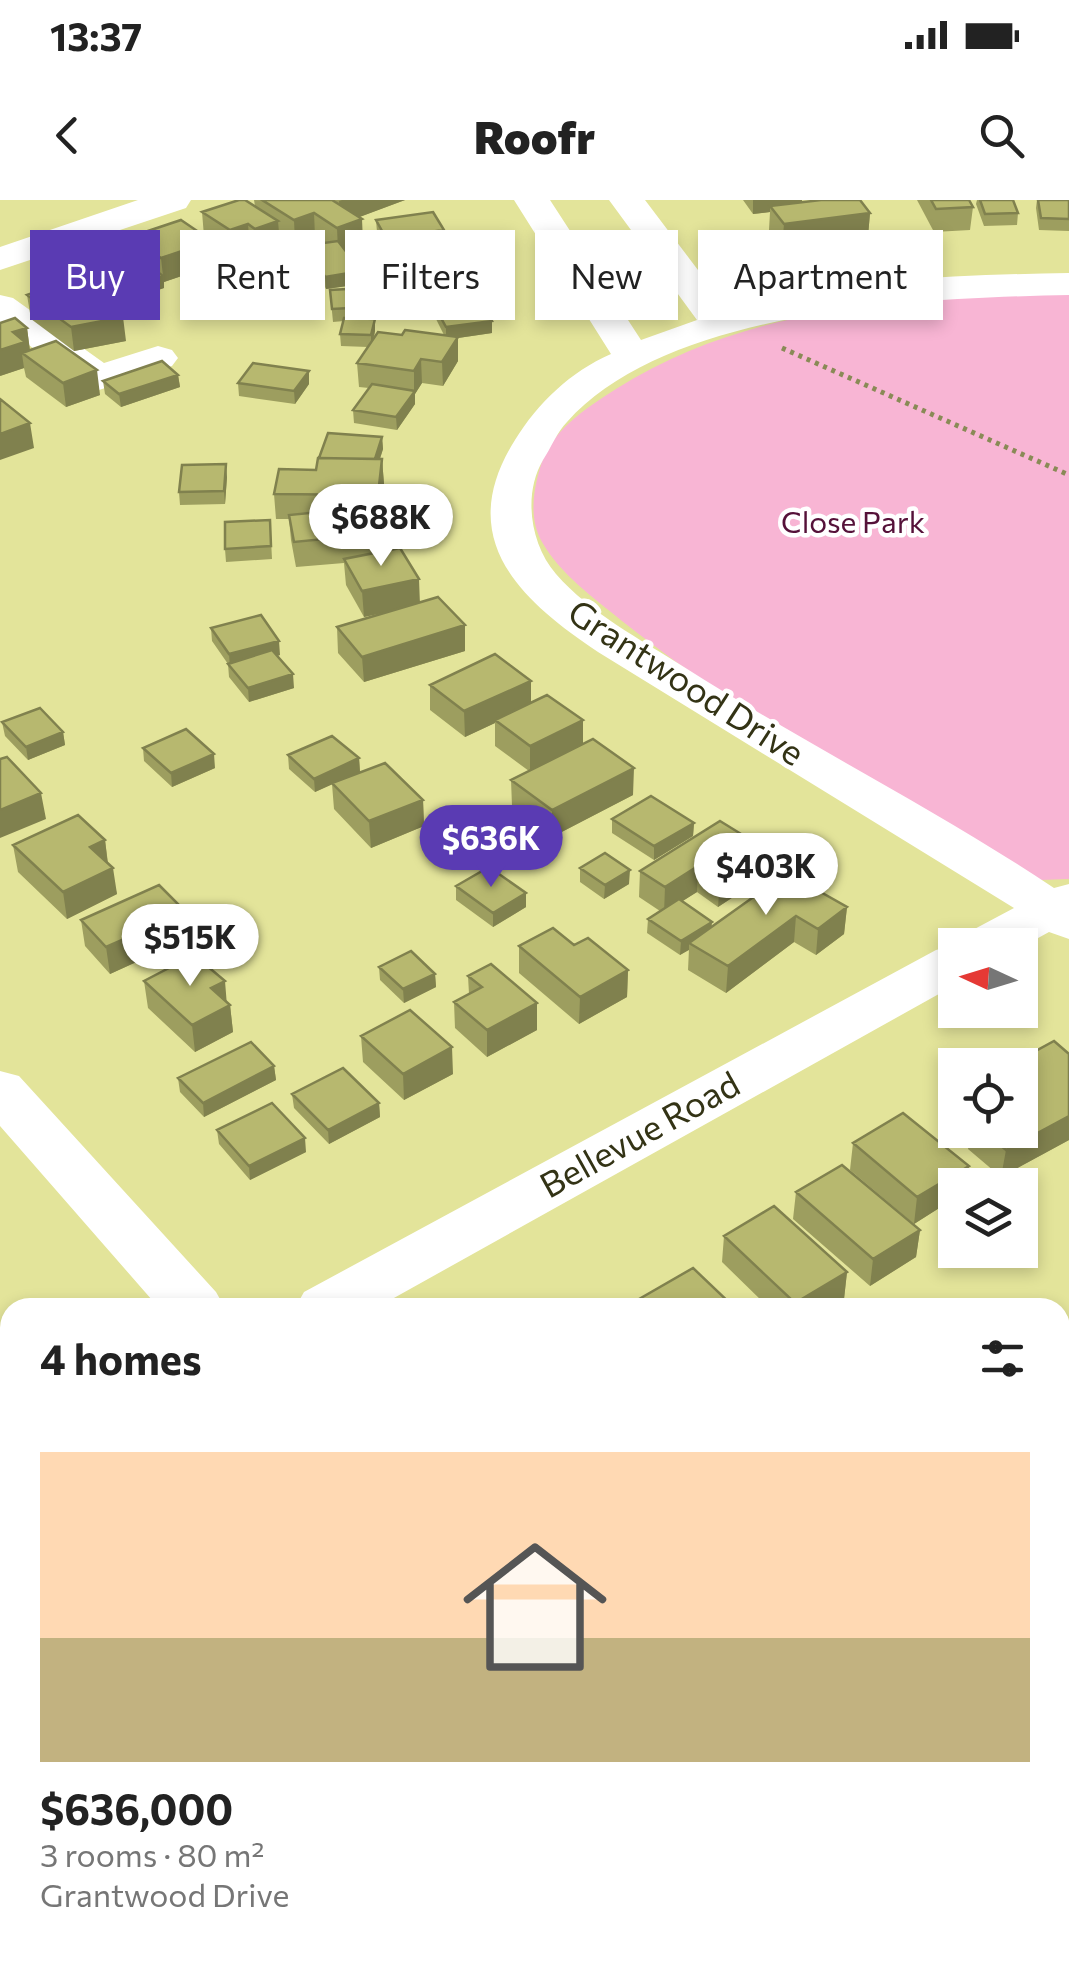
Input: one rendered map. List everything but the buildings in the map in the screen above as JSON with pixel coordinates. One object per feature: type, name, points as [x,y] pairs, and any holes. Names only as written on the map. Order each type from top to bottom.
[{"type":"street","points":[[0,259],[173,200]]},
{"type":"street","points":[[532,200],[631,354]]},
{"type":"street","points":[[627,200],[720,324]]},
{"type":"street","name":"Grantwood Drive","points":[[1063,910],[718,710],[582,619],[540,583],[513,542],[510,489],[525,446],[559,408],[631,354],[720,324],[821,300],[995,284],[1069,284]]},
{"type":"street","points":[[0,306],[99,378],[158,358]]},
{"type":"street","points":[[1023,928],[1063,910]]},
{"type":"street","name":"Bellevue Road","points":[[343,1298],[938,971]]},
{"type":"street","points":[[0,1090],[185,1298]]},
{"type":"path","points":[[781,348],[1069,476]]},
{"type":"green space","name":"Close Park","points":[[1069,290],[1069,879],[1040,880],[721,693],[622,621],[568,575],[542,542],[535,524],[538,477],[552,442],[593,404],[669,360],[723,338],[789,320],[943,320],[943,298]]}]
